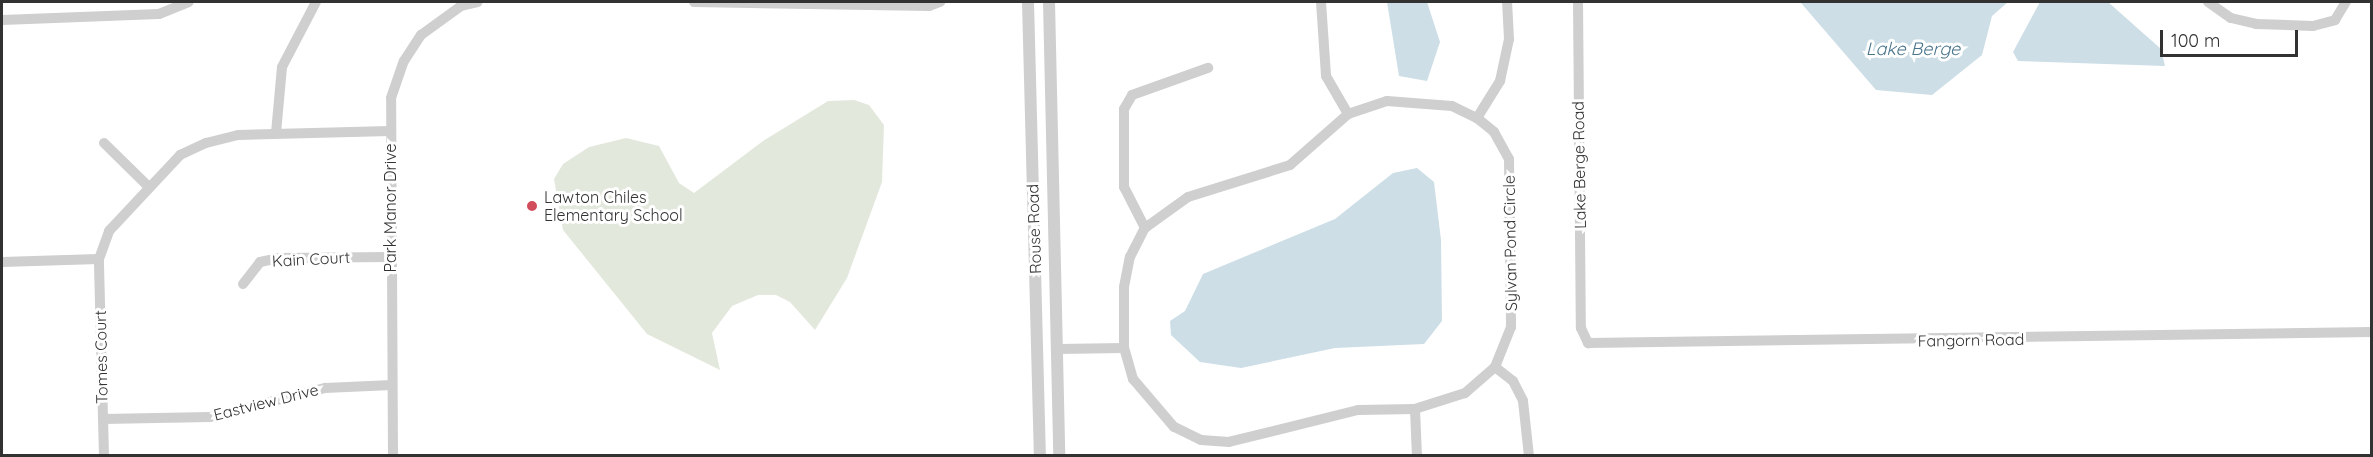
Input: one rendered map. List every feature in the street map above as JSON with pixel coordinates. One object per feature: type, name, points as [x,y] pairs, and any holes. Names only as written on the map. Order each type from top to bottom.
[{"type":"street","points":[[2,20],[159,14],[189,2]]},
{"type":"street","points":[[276,133],[282,67],[316,2]]},
{"type":"street","name":"Park Manor Drive","points":[[393,456],[390,257],[391,98],[404,61],[421,35],[453,10],[478,2]]},
{"type":"street","points":[[694,2],[929,6],[940,2]]},
{"type":"street","name":"Rouse Road","points":[[1028,2],[1040,456]]},
{"type":"street","name":"Rouse Road","points":[[1049,2],[1059,456]]},
{"type":"street","points":[[1321,2],[1326,76],[1348,114]]},
{"type":"street","points":[[1477,118],[1500,81],[1509,39],[1507,2]]},
{"type":"street","name":"Lake Berge Road","points":[[1578,2],[1581,328]]},
{"type":"street","points":[[2208,2],[2231,18],[2256,24],[2313,26],[2335,20],[2346,2]]},
{"type":"street","points":[[1146,228],[1124,187],[1124,109],[1132,95],[1208,68]]},
{"type":"street","name":"Sylvan Pond Circle","points":[[1414,102],[1452,106],[1477,118],[1494,132],[1509,159],[1511,327],[1495,368],[1465,393],[1415,409],[1358,410],[1274,434],[1201,440],[1174,427],[1149,403],[1133,380],[1124,348],[1124,287],[1130,257],[1146,228],[1188,196],[1290,165],[1348,114],[1368,104],[1414,102]]},
{"type":"street","points":[[2,262],[99,260],[109,231],[149,187],[180,155],[206,143],[276,133],[390,131]]},
{"type":"street","points":[[104,143],[149,187]]},
{"type":"street","name":"Kain Court","points":[[243,284],[260,262],[279,258],[390,257]]},
{"type":"street","name":"Tomes Court","points":[[99,260],[104,456]]},
{"type":"street","name":"Fangorn Road","points":[[1581,328],[1588,343],[1602,346],[2372,332]]},
{"type":"street","points":[[1058,349],[1124,348]]},
{"type":"street","points":[[1495,368],[1513,381],[1523,401],[1528,456]]},
{"type":"street","name":"Eastview Drive","points":[[103,419],[210,417],[325,388],[392,385]]},
{"type":"street","points":[[1415,409],[1417,456]]},
{"type":"shaded area","points":[[854,100],[869,105],[884,125],[882,182],[847,278],[815,330],[790,302],[776,295],[758,295],[732,306],[712,333],[720,370],[647,334],[563,230],[554,179],[563,164],[589,147],[626,138],[659,146],[679,183],[694,193],[763,141],[828,101]]},
{"type":"water","points":[[1387,2],[1427,2],[1440,42],[1427,81],[1399,76]]},
{"type":"water","name":"Lake Berge","points":[[2008,2],[1992,16],[1982,55],[1932,95],[1876,90],[1801,3]]},
{"type":"water","points":[[2040,2],[2108,2],[2161,49],[2165,66],[2018,61],[2013,52]]},
{"type":"water","points":[[1417,168],[1434,182],[1441,240],[1442,321],[1424,344],[1335,348],[1241,368],[1200,362],[1171,335],[1170,321],[1185,311],[1203,274],[1335,219],[1393,173]]},
{"type":"place","name":"Lawton Chiles Elementary School","points":[[532,206]]}]
